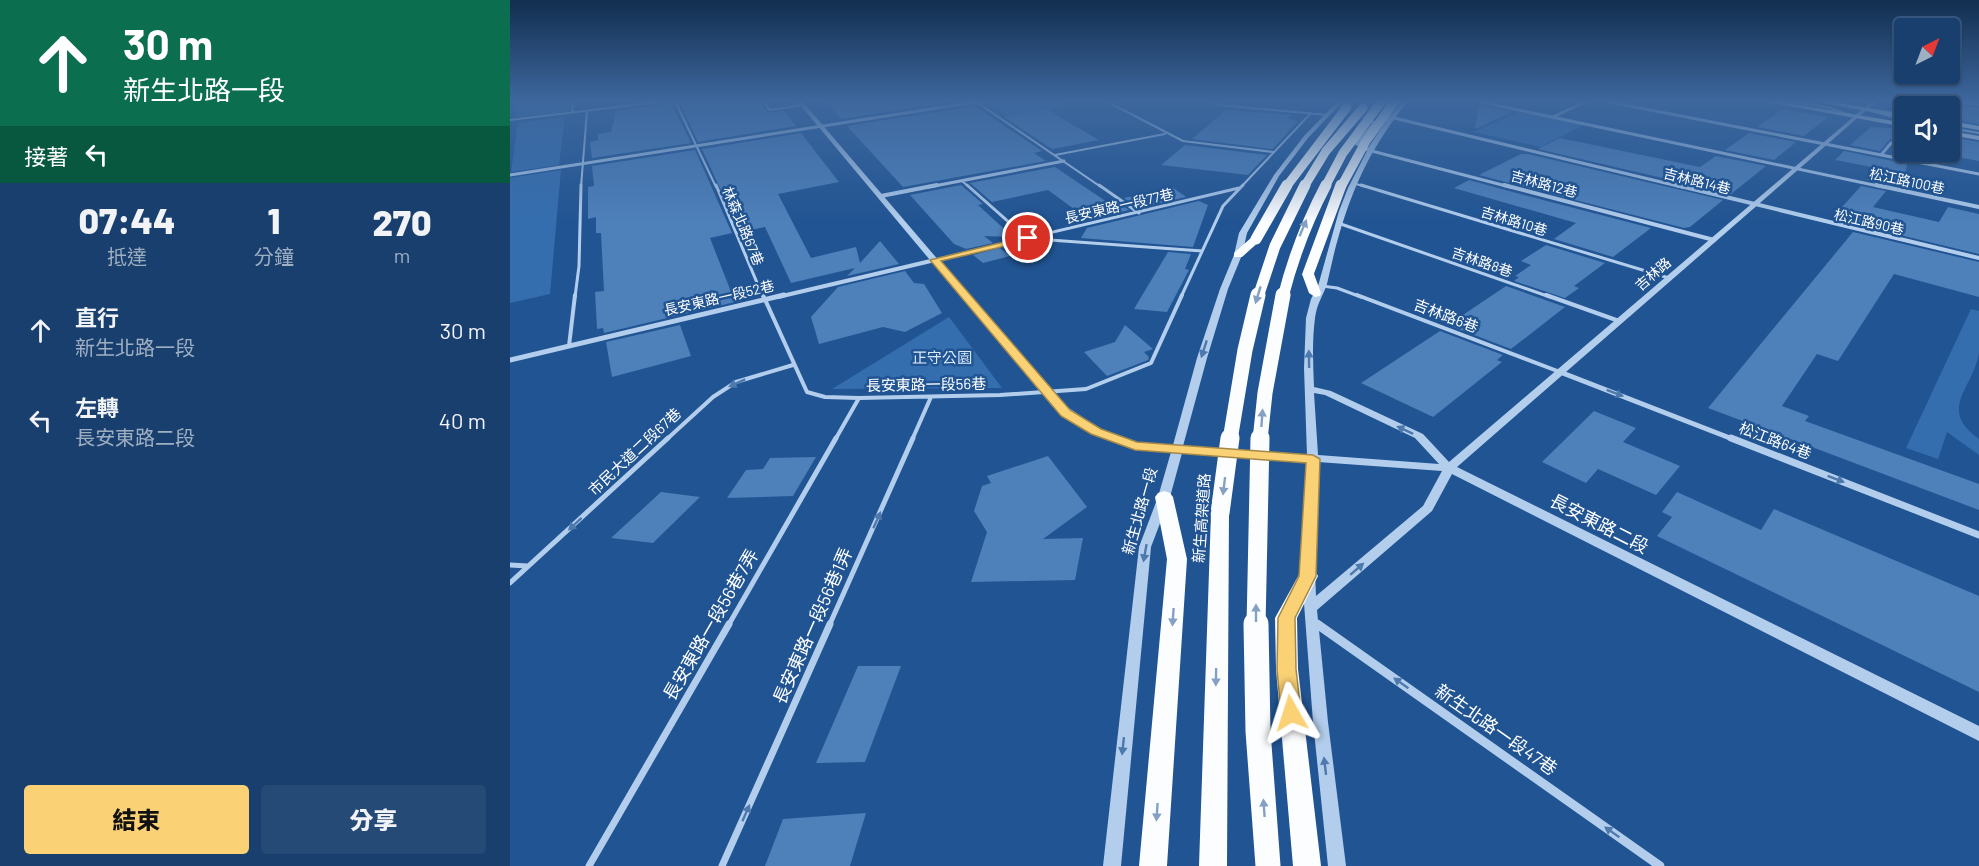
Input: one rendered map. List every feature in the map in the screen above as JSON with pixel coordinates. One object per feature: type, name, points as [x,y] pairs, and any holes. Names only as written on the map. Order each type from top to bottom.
[{"type":"highway","points":[[1238,255],[1256,239],[1305,156],[1318,141]]},
{"type":"highway","name":"新生高架道路","points":[[1213,866],[1220,513],[1244,345],[1259,291],[1284,224],[1308,175],[1332,141]]},
{"type":"highway","points":[[1268,866],[1257,714],[1255,511],[1265,380],[1278,312],[1299,238],[1333,165],[1349,141]]},
{"type":"highway","points":[[1319,290],[1308,273],[1335,194],[1348,169],[1367,141]]},
{"type":"highway","points":[[1153,866],[1177,559],[1164,497]]},
{"type":"highway","points":[[1307,866],[1287,669],[1286,618],[1308,576]]},
{"type":"street","points":[[510,175],[721,141]]},
{"type":"street","name":"長安東路二段","points":[[835,141],[1046,393],[1066,413],[1096,431],[1135,446],[1449,468],[1979,734]]},
{"type":"street","name":"新生北路一段","points":[[1112,866],[1146,547],[1164,497],[1175,449],[1220,301],[1238,255],[1243,233],[1267,190],[1303,141]]},
{"type":"street","points":[[1360,141],[1358,144],[1368,150]]},
{"type":"street","points":[[1337,866],[1318,709],[1308,576],[1313,459],[1308,352],[1319,290],[1338,223],[1372,141]]},
{"type":"street","name":"吉林路14巷","points":[[1510,141],[1754,205]]},
{"type":"street","name":"松江路100巷","points":[[1667,141],[1979,207]]},
{"type":"street","points":[[1812,141],[1979,174]]},
{"type":"street","name":"吉林路","points":[[1449,468],[1828,141]]},
{"type":"street","points":[[1881,154],[1891,143],[1894,143]]},
{"type":"street","name":"吉林路12巷","points":[[1368,150],[1714,240]]},
{"type":"street","points":[[881,196],[1064,161]]},
{"type":"street","name":"松江路90巷","points":[[1754,205],[1979,258]]},
{"type":"street","name":"長安東路一段52巷","points":[[510,360],[934,260]]},
{"type":"street","name":"松江路64巷","points":[[1560,372],[1979,535]]},
{"type":"street","points":[[1310,389],[1328,393],[1419,436],[1449,468],[1428,508],[1312,614]]},
{"type":"street","name":"新生北路一段47巷","points":[[1312,614],[1660,866]]},
{"type":"lane","points":[[569,346],[579,266],[584,141]]},
{"type":"lane","name":"林森北路67巷","points":[[696,141],[762,300],[807,392]]},
{"type":"lane","points":[[1034,141],[1139,213]]},
{"type":"lane","points":[[1055,155],[1126,141]]},
{"type":"lane","points":[[1186,141],[1273,152]]},
{"type":"lane","name":"長安東路一段56巷","points":[[807,392],[825,397],[859,398],[1046,393],[1086,389],[1151,363],[1223,206],[1283,141]]},
{"type":"lane","points":[[962,181],[1029,238],[1202,251]]},
{"type":"lane","name":"吉林路10巷","points":[[1353,183],[1670,278]]},
{"type":"lane","name":"長安東路一段77巷","points":[[934,260],[1239,188]]},
{"type":"lane","name":"吉林路8巷","points":[[1338,223],[1619,321]]},
{"type":"lane","name":"吉林路6巷","points":[[1319,290],[1337,288],[1560,372]]},
{"type":"lane","name":"市民大道二段67巷","points":[[510,584],[713,397],[736,382],[793,365]]},
{"type":"lane","name":"長安東路一段56巷1弄","points":[[722,866],[932,397]]},
{"type":"lane","name":"長安東路一段56巷7弄","points":[[589,866],[859,398]]},
{"type":"lane","points":[[510,565],[529,566]]},
{"type":"green space","points":[[515,141],[562,141],[559,165],[511,172]]},
{"type":"green space","points":[[1516,141],[1552,141],[1541,147]]},
{"type":"green space","points":[[561,170],[550,294],[510,303],[510,178]]},
{"type":"green space","points":[[1971,309],[1979,311],[1979,353],[1959,408],[1960,418],[1979,439],[1979,455],[1947,432],[1938,459],[1906,448]]},
{"type":"green space","name":"正守公園","points":[[949,317],[1002,388],[832,389]]},
{"type":"building","points":[[690,141],[691,143],[592,158],[590,142]]},
{"type":"building","points":[[749,141],[808,141],[839,182],[778,194],[811,258],[856,247],[860,263],[880,241],[899,264],[847,276],[855,268],[791,283],[765,227],[740,232],[702,149]]},
{"type":"building","points":[[861,141],[1028,141],[1042,151],[1034,153],[1046,161],[903,187]]},
{"type":"building","points":[[1041,141],[1092,141],[1052,149]]},
{"type":"building","points":[[1212,141],[1280,141],[1273,149]]},
{"type":"building","points":[[1553,141],[1576,141],[1700,167],[1716,156],[1766,166],[1731,194],[1538,149]]},
{"type":"building","points":[[1737,141],[1796,142],[1774,160],[1725,150]]},
{"type":"building","points":[[1854,141],[1888,141],[1880,151],[1850,145]]},
{"type":"building","points":[[1960,141],[1979,142],[1979,161],[1960,157]]},
{"type":"building","points":[[1185,145],[1267,155],[1248,175],[1161,165]]},
{"type":"building","points":[[695,150],[732,233],[710,238],[735,302],[604,333],[603,328],[597,329],[595,292],[604,291],[601,233],[596,233],[596,217],[588,219],[588,187],[594,186],[592,166]]},
{"type":"building","points":[[1844,151],[1907,164],[1905,174],[1900,173],[1891,184],[1867,180],[1877,168],[1835,160]]},
{"type":"building","points":[[1521,154],[1723,200],[1690,227],[1684,228],[1479,175]]},
{"type":"building","points":[[1055,167],[1107,202],[1115,200],[1129,210],[1093,219],[1095,215],[1085,217],[1048,190],[992,202],[970,183]]},
{"type":"building","points":[[1469,180],[1651,228],[1613,257],[1554,239],[1576,223],[1454,188]]},
{"type":"building","points":[[961,185],[983,204],[978,205],[1013,237],[984,236],[993,243],[966,249],[954,244],[910,195]]},
{"type":"building","points":[[1861,186],[1886,191],[1873,207],[1939,222],[1948,207],[1979,214],[1979,254],[1858,225],[1860,222],[1834,216]]},
{"type":"building","points":[[1172,187],[1186,197],[1138,208],[1124,198]]},
{"type":"building","points":[[1199,201],[1208,205],[1193,247],[1081,238],[1087,228]]},
{"type":"building","points":[[1853,232],[1979,262],[1979,297],[1894,274],[1838,361],[1817,354],[1782,406],[1809,416],[1805,421],[1979,484],[1979,510],[1708,408]]},
{"type":"building","points":[[1546,245],[1605,263],[1574,286],[1579,288],[1565,298],[1514,281],[1519,277],[1515,276],[1531,265],[1521,261]]},
{"type":"building","points":[[1000,248],[1010,256],[983,263],[973,255]]},
{"type":"building","points":[[1168,252],[1191,254],[1185,269],[1189,270],[1167,312],[1134,309]]},
{"type":"building","points":[[905,271],[914,283],[924,284],[942,313],[905,332],[883,327],[819,344],[811,317],[838,287]]},
{"type":"building","points":[[1506,286],[1565,307],[1511,349],[1448,325]]},
{"type":"building","points":[[680,325],[691,356],[612,377],[606,342]]},
{"type":"building","points":[[1125,325],[1153,349],[1144,352],[1149,357],[1148,360],[1107,376],[1084,352],[1115,342]]},
{"type":"building","points":[[1440,331],[1503,355],[1497,360],[1502,362],[1433,417],[1361,383]]},
{"type":"building","points":[[1594,411],[1636,428],[1623,442],[1680,466],[1656,495],[1598,469],[1586,483],[1542,462]]},
{"type":"building","points":[[1048,456],[1087,507],[1043,539],[1083,538],[1075,580],[971,582],[987,532],[974,511],[982,486],[991,483],[987,476]]},
{"type":"building","points":[[816,457],[793,496],[727,498],[746,470],[763,469],[770,458]]},
{"type":"building","points":[[661,492],[700,497],[653,543],[611,538]]},
{"type":"building","points":[[1677,492],[1761,530],[1774,509],[1979,596],[1979,692],[1657,536],[1672,517],[1662,512]]},
{"type":"building","points":[[858,666],[901,666],[865,762],[816,763]]},
{"type":"building","points":[[866,813],[850,866],[765,866],[783,819]]},
{"type":"route","points":[[1028,238],[934,260],[1066,413],[1096,431],[1135,446],[1313,459],[1308,576],[1286,618],[1291,713]]}]
